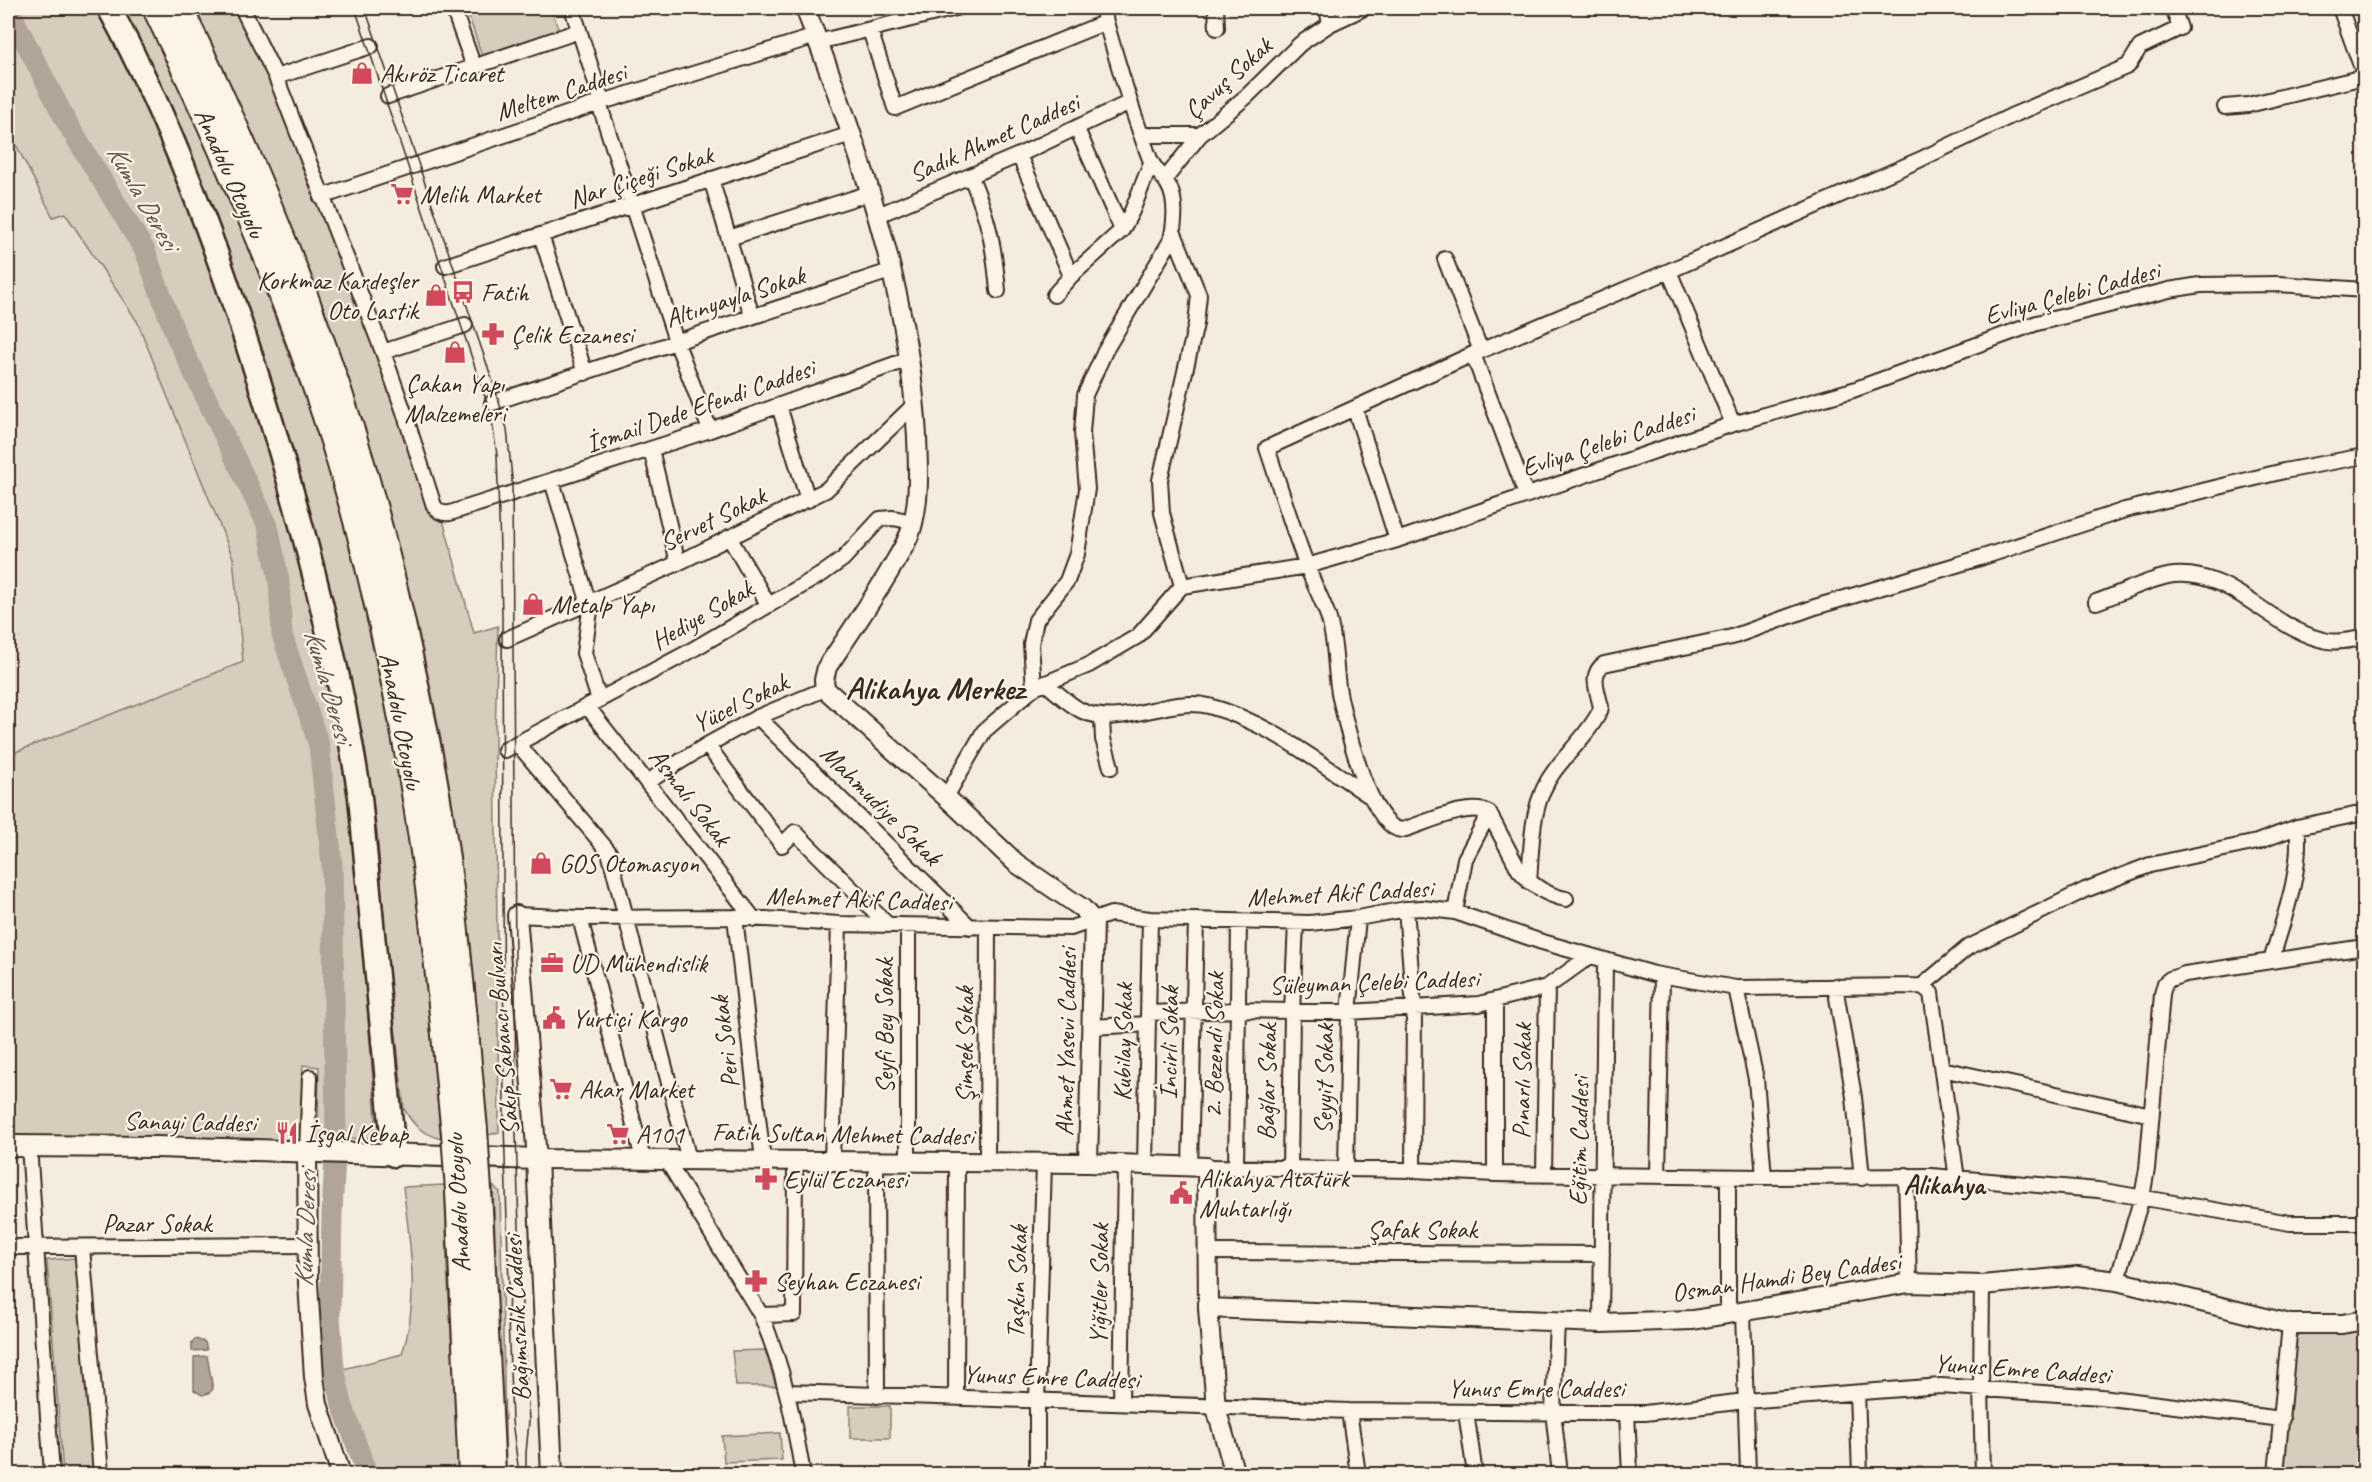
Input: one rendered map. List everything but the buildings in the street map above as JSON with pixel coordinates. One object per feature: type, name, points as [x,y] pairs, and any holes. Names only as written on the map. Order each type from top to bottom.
[{"type":"highway","name":"Anadolu Otoyolu","points":[[156,8],[249,213],[327,421],[353,507],[381,621],[409,760],[465,1132]]},
{"type":"highway","name":"Anadolu Otoyolu","points":[[179,8],[264,197],[338,391],[372,501],[424,731],[444,842],[468,1191],[492,1474]]},
{"type":"highway","name":"Anadolu Otoyolu","points":[[468,1191],[472,1474]]},
{"type":"main road","points":[[109,8],[143,72],[207,225],[233,298],[291,482],[310,557],[351,738],[360,797],[394,1155]]},
{"type":"main road","name":"Sanayi Caddesi","points":[[8,1146],[371,1153]]},
{"type":"main road","name":"Fatih Sultan Mehmet Caddesi","points":[[371,1153],[537,1159]]},
{"type":"main road","name":"Bağımsızlık Caddesi","points":[[537,1159],[552,1474]]},
{"type":"street","points":[[242,8],[276,76],[383,352],[465,325]]},
{"type":"street","points":[[453,8],[474,67]]},
{"type":"street","points":[[572,8],[676,341],[710,430]]},
{"type":"street","points":[[805,8],[851,134],[870,194],[890,271],[909,359],[915,404],[918,488],[909,536],[880,588],[827,667],[824,680],[825,689],[1016,863],[1082,908],[1094,921]]},
{"type":"street","name":"Meltem Caddesi","points":[[321,196],[600,103],[817,39],[870,30],[904,14],[956,8]]},
{"type":"street","points":[[1102,8],[1151,163],[1166,178],[1174,204],[1173,231],[1172,240],[1105,351],[1085,395],[1082,432],[1087,489],[1077,554],[1067,580],[1036,620],[1031,644],[1040,686],[1081,711],[1102,717],[1132,714],[1175,705],[1206,705],[1253,721],[1368,795]]},
{"type":"street","points":[[1216,8],[1217,28]]},
{"type":"street","points":[[1327,8],[1330,24]]},
{"type":"street","name":"Çavuş Sokak","points":[[1166,178],[1200,135],[1247,96],[1300,44],[1330,24],[1364,8]]},
{"type":"street","points":[[1566,899],[1544,892],[1529,882],[1519,870],[1489,813],[1484,810],[1470,809],[1397,830],[1387,823],[1368,795],[1340,698],[1330,623],[1307,567],[1267,448],[1477,353],[1669,272],[1919,160],[2011,116],[2128,66],[2140,47],[2180,28],[2172,8]]},
{"type":"street","points":[[2225,107],[2248,105],[2364,76],[2340,8]]},
{"type":"street","points":[[870,30],[895,108],[1106,22]]},
{"type":"street","points":[[388,96],[579,31]]},
{"type":"street","points":[[276,76],[370,46]]},
{"type":"street","name":"Sadık Ahmet Caddesi","points":[[876,216],[971,177],[1077,129],[1130,102]]},
{"type":"street","points":[[1077,129],[1122,230]]},
{"type":"street","name":"Nar Çiçeği Sokak","points":[[445,266],[851,134]]},
{"type":"street","points":[[1141,135],[1200,135]]},
{"type":"street","points":[[1019,155],[1071,276]]},
{"type":"street","points":[[1054,296],[1071,276],[1122,230],[1151,163]]},
{"type":"street","points":[[971,177],[990,229],[998,291]]},
{"type":"street","points":[[711,179],[752,316]]},
{"type":"street","points":[[729,238],[870,194]]},
{"type":"street","points":[[946,797],[984,731],[1040,686],[1089,665],[1138,636],[1182,586],[1162,513],[1160,480],[1196,324],[1199,295],[1173,231]]},
{"type":"street","points":[[541,235],[585,373]]},
{"type":"street","points":[[1445,259],[1526,494]]},
{"type":"street","name":"Altınyayla Sokak","points":[[492,403],[890,271]]},
{"type":"street","points":[[1669,272],[1733,424]]},
{"type":"street","name":"Evliya Çelebi Caddesi","points":[[1182,586],[1307,567],[1397,540],[1733,424],[1853,390],[2037,323],[2169,290],[2228,284],[2279,284],[2364,290]]},
{"type":"street","name":"İsmail Dede Efendi Caddesi","points":[[383,352],[405,412],[434,506],[438,512],[444,514],[710,430],[909,359]]},
{"type":"street","name":"Servet Sokak","points":[[507,639],[678,563],[808,500],[835,483],[915,404]]},
{"type":"street","points":[[779,406],[808,500]]},
{"type":"street","points":[[1355,408],[1397,540]]},
{"type":"street","points":[[651,449],[678,563]]},
{"type":"street","points":[[1529,882],[1532,837],[1538,803],[1553,772],[1585,735],[1598,715],[1601,707],[1595,678],[1596,672],[1604,664],[1732,637],[1815,607],[1983,557],[2125,510],[2284,471],[2364,458]]},
{"type":"street","points":[[552,481],[589,604],[584,653],[593,703]]},
{"type":"street","name":"Hediye Sokak","points":[[627,918],[609,852],[511,746],[685,654],[834,566],[880,519],[893,518],[913,522]]},
{"type":"street","points":[[729,537],[768,604]]},
{"type":"street","points":[[2096,602],[2168,576],[2203,577],[2242,595],[2266,614],[2291,628],[2316,638],[2333,641],[2364,638]]},
{"type":"street","name":"Yücel Sokak","points":[[647,782],[707,744],[758,717],[825,689]]},
{"type":"street","name":"Asmalı Sokak","points":[[593,703],[647,782],[754,919]]},
{"type":"street","name":"Mahmudiye Sokak","points":[[758,717],[970,927]]},
{"type":"street","points":[[1102,717],[1103,739],[1111,767]]},
{"type":"street","points":[[707,744],[782,845],[795,832],[888,925]]},
{"type":"street","points":[[1455,912],[1465,859],[1489,813]]},
{"type":"street","points":[[1957,1179],[1931,993],[1922,986],[1967,948],[2085,890],[2150,865],[2258,842],[2297,827],[2364,813]]},
{"type":"street","points":[[2271,961],[2294,874],[2299,846],[2297,827]]},
{"type":"street","points":[[1406,909],[1413,1009],[1413,1170]]},
{"type":"street","name":"Mehmet Akif Caddesi","points":[[517,915],[580,918],[735,917],[839,924],[1071,928],[1111,914],[1150,919],[1296,923],[1358,918],[1406,909],[1455,912],[1539,941],[1662,976],[1736,988],[1922,986]]},
{"type":"street","name":"Sakıp Sabancı Bulvarı","points":[[517,915],[537,1159]]},
{"type":"street","name":"Peri Sokak","points":[[735,917],[763,1160]]},
{"type":"street","points":[[580,918],[643,1159]]},
{"type":"street","points":[[627,918],[689,1160]]},
{"type":"street","name":"Seyyit Sokak","points":[[1346,1169],[1349,1012],[1358,918]]},
{"type":"street","name":"Kubilay Sokak","points":[[1144,1165],[1150,919]]},
{"type":"street","name":"İncirli Sokak","points":[[1196,920],[1193,1012],[1199,1167]]},
{"type":"street","name":"Ahmet Yasevi Caddesi","points":[[1088,1163],[1094,921]]},
{"type":"street","name":"2. Bezendi Sokak","points":[[1236,1168],[1239,922]]},
{"type":"street","name":"Bağlar Sokak","points":[[1290,1169],[1292,1012],[1296,923]]},
{"type":"street","points":[[832,1161],[839,924]]},
{"type":"street","name":"Seyfi Bey Sokak","points":[[908,926],[908,1162]]},
{"type":"street","name":"Şimşek Sokak","points":[[987,1162],[988,927]]},
{"type":"street","points":[[2117,1281],[2142,1197],[2147,1169],[2162,994],[2166,983],[2170,979],[2185,974],[2364,947]]},
{"type":"street","name":"Süleyman Çelebi Caddesi","points":[[1091,1027],[1193,1012],[1238,1010],[1349,1012],[1413,1009],[1495,1001],[1547,987],[1590,956]]},
{"type":"street","name":"Eğitim Caddesi","points":[[1601,1323],[1605,960]]},
{"type":"street","points":[[1658,1176],[1662,976]]},
{"type":"street","points":[[1835,986],[1854,1097],[1862,1178]]},
{"type":"street","name":"Pınarlı Sokak","points":[[1544,1175],[1547,987]]},
{"type":"street","points":[[1736,988],[1756,1079],[1764,1177]]},
{"type":"street","points":[[1495,1001],[1495,1174]]},
{"type":"street","points":[[1942,1069],[2151,1115]]},
{"type":"street","points":[[310,1077],[313,1152],[307,1245],[314,1377],[318,1404],[341,1474]]},
{"type":"street","points":[[29,1146],[52,1474]]},
{"type":"street","name":"Fatih Sultan Mehmet Caddesi","points":[[537,1159],[1088,1163],[1199,1167]]},
{"type":"street","points":[[666,1159],[761,1315],[780,1363],[788,1392],[803,1474]]},
{"type":"street","points":[[761,1315],[794,1314],[795,1161]]},
{"type":"street","points":[[876,1161],[877,1396]]},
{"type":"street","points":[[956,1398],[957,1162]]},
{"type":"street","name":"Taşkın Sokak","points":[[1037,1474],[1044,1163]]},
{"type":"street","name":"Yiğitler Sokak","points":[[1121,1403],[1125,1165]]},
{"type":"street","points":[[1235,1474],[1216,1408],[1208,1308],[1207,1252],[1199,1167],[1603,1176],[1862,1178],[1906,1175],[2098,1190],[2290,1223],[2364,1223]]},
{"type":"street","points":[[1906,1175],[1909,1283]]},
{"type":"street","points":[[1728,1177],[1735,1313],[1745,1401],[1748,1474]]},
{"type":"street","name":"Pazar Sokak","points":[[8,1247],[307,1245]]},
{"type":"street","points":[[82,1247],[101,1474]]},
{"type":"street","name":"Şafak Sokak","points":[[1207,1252],[1602,1254]]},
{"type":"street","name":"Osman Hamdi Bey Caddesi","points":[[1208,1308],[1557,1322],[1693,1320],[1909,1283],[1982,1285],[2077,1275],[2117,1281],[2290,1324],[2342,1324],[2364,1320]]},
{"type":"street","points":[[1982,1285],[1983,1474]]},
{"type":"street","points":[[1557,1322],[1553,1411],[1560,1474]]},
{"type":"street","points":[[2276,1474],[2290,1324]]},
{"type":"street","name":"Yunus Emre Caddesi","points":[[788,1392],[1216,1408],[1645,1413],[1745,1401],[1931,1386],[2111,1398],[2282,1419]]},
{"type":"street","points":[[1857,1393],[1860,1474]]},
{"type":"street","points":[[1349,1411],[1358,1474]]},
{"type":"street","points":[[1466,1412],[1475,1474]]},
{"type":"street","points":[[1628,1413],[1630,1474]]},
{"type":"shaded area","points":[[8,8],[100,8],[158,126],[208,254],[283,492],[328,672],[351,799],[376,1120],[373,1135],[366,1139],[318,1137],[319,1067],[303,1065],[300,1142],[8,1135],[8,755],[243,662],[233,558],[137,321],[65,213],[53,217],[8,129]]},
{"type":"shaded area","points":[[118,8],[141,8],[209,153],[238,220],[309,408],[346,525],[397,760],[414,860],[441,1139],[419,1128],[404,1109],[371,786],[320,558]]},
{"type":"shaded area","points":[[195,8],[235,8],[270,78],[378,353],[428,509],[443,520],[474,633],[498,626],[495,737],[499,1132],[488,1135],[457,833],[431,688],[408,588],[382,488],[352,389],[316,287],[261,153]]},
{"type":"shaded area","points":[[466,8],[551,8],[559,31],[482,56]]},
{"type":"shaded area","points":[[8,129],[53,217],[65,213],[137,321],[233,558],[243,662],[8,755]]},
{"type":"shaded area","points":[[445,1185],[447,1268],[460,1474],[374,1474],[347,1396],[343,1369],[402,1354],[411,1313],[412,1292],[411,1250],[403,1187]]},
{"type":"shaded area","points":[[493,1186],[500,1192],[506,1474],[504,1474]]},
{"type":"shaded area","points":[[76,1258],[93,1474],[63,1474],[47,1260]]},
{"type":"shaded area","points":[[2364,1328],[2364,1474],[2281,1474],[2295,1339],[2301,1333],[2341,1333]]},
{"type":"shaded area","points":[[195,1339],[205,1342],[207,1350],[192,1351],[192,1342]]},
{"type":"shaded area","points":[[765,1350],[776,1386],[736,1386],[732,1351]]},
{"type":"shaded area","points":[[207,1356],[213,1389],[202,1395],[194,1390],[194,1357]]},
{"type":"shaded area","points":[[850,1406],[890,1406],[890,1438],[850,1438]]},
{"type":"shaded area","points":[[780,1433],[782,1460],[724,1462],[722,1436]]},
{"type":"waterway","name":"Kumla Deresi","points":[[8,8],[67,123],[145,251],[176,336],[268,526],[279,581],[282,635],[319,745],[332,864],[336,1137],[330,1316],[334,1368],[342,1404],[367,1474]]},
{"type":"tram line","points":[[355,8],[491,415],[497,455],[502,613],[504,1124],[508,1319],[512,1421],[518,1466]]},
{"type":"tram line","points":[[365,8],[507,429],[512,478],[516,1133],[521,1290],[529,1421],[526,1474]]},
{"type":"place","name":"Akıröz Ticaret","points":[[362,73]]},
{"type":"place","name":"Melih Market","points":[[402,194]]},
{"type":"place","name":"Fatih","points":[[463,292]]},
{"type":"place","name":"Korkmaz Kardeşler Oto Lastik","points":[[436,295]]},
{"type":"place","name":"Çelik Eczanesi","points":[[493,334]]},
{"type":"place","name":"Çakan Yapı Malzemeleri","points":[[455,352]]},
{"type":"place","name":"Metalp Yapı","points":[[533,604]]},
{"type":"place","name":"GOS Otomasyon","points":[[541,863]]},
{"type":"place","name":"UD Mühendislik","points":[[552,963]]},
{"type":"place","name":"Yurtiçi Kargo","points":[[554,1018]]},
{"type":"place","name":"Akar Market","points":[[561,1089]]},
{"type":"place","name":"İşgal Kebap","points":[[287,1133]]},
{"type":"place","name":"A101","points":[[618,1134]]},
{"type":"place","name":"Eylül Eczanesi","points":[[766,1179]]},
{"type":"place","name":"Alikahya Atatürk Muhtarlığı","points":[[1181,1193]]},
{"type":"place","name":"Seyhan Eczanesi","points":[[756,1281]]},
{"type":"district","name":"Alikahya Merkez","points":[[935,688]]},
{"type":"district","name":"Alikahya","points":[[1944,1184]]}]
